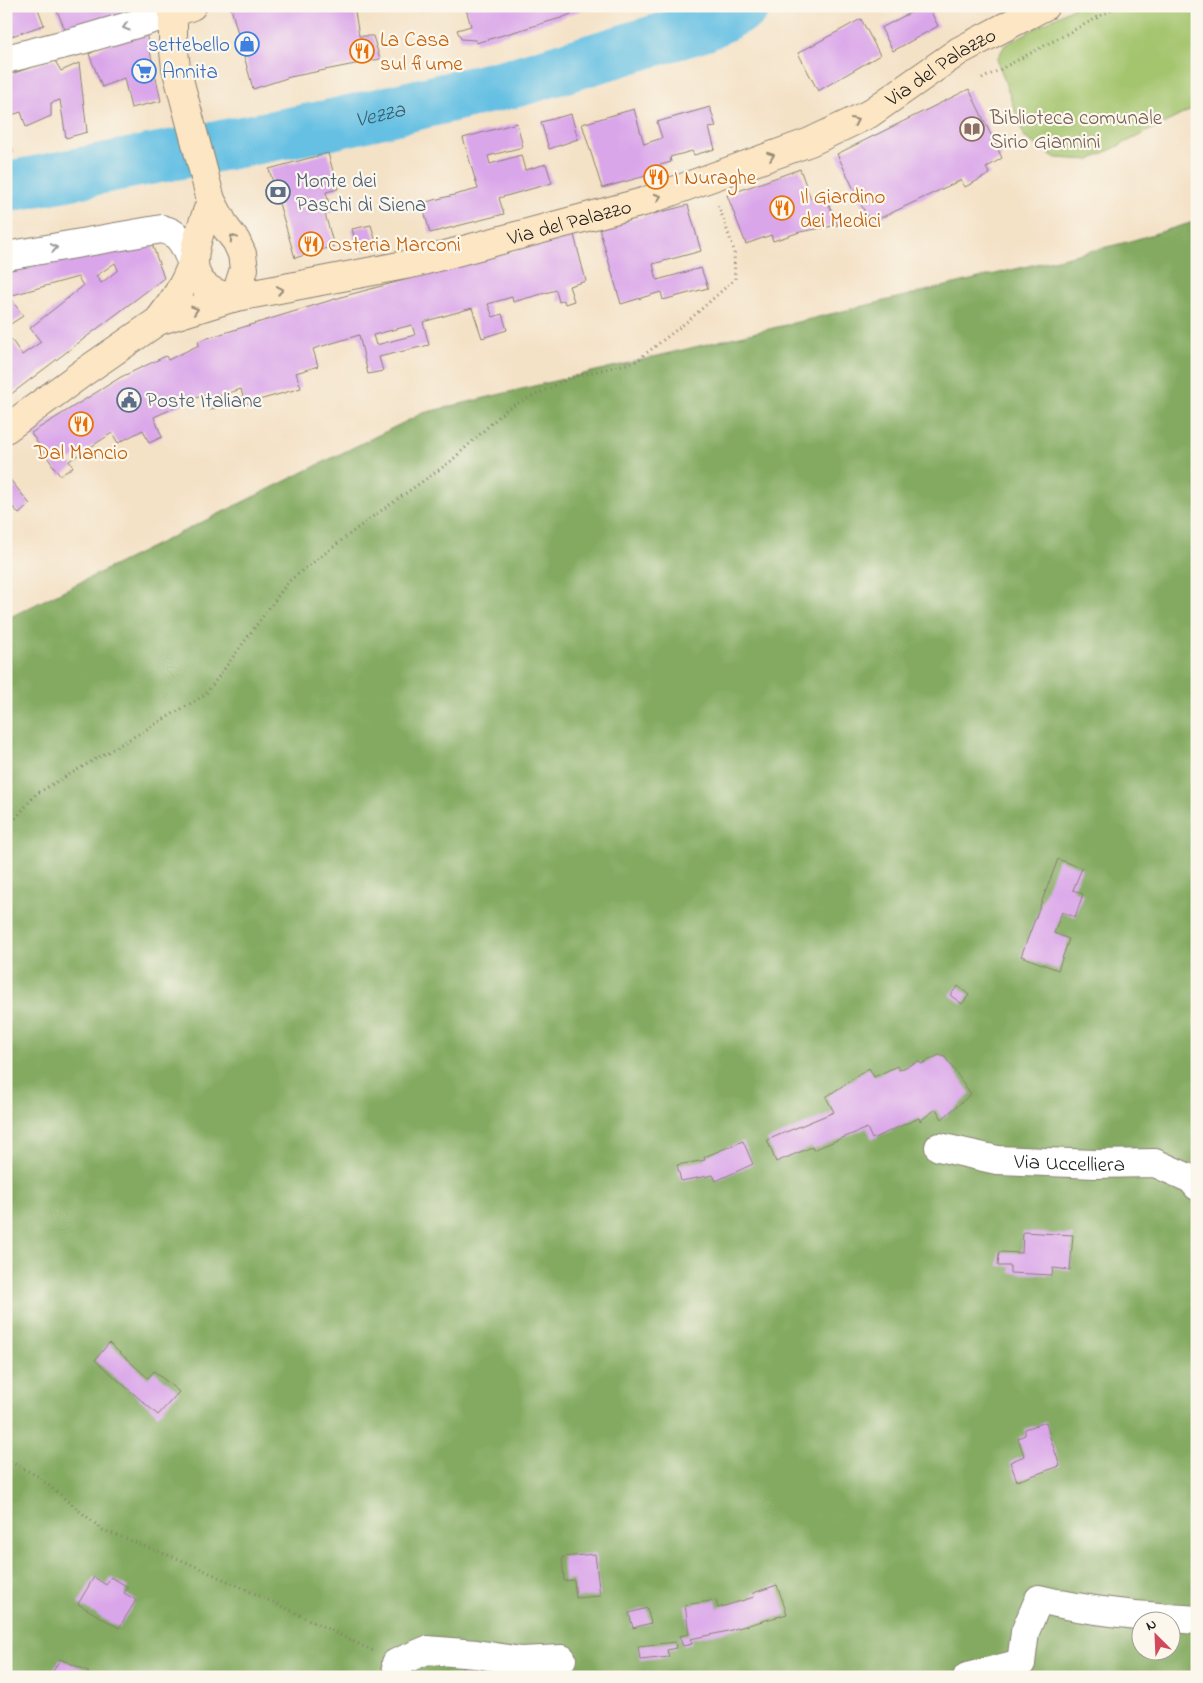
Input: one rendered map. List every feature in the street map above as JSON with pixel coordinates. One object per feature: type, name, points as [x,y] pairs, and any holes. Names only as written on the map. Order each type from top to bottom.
[{"type":"main road","name":"Via del Palazzo","points":[[158,321],[232,298],[415,263],[643,202],[810,142],[869,114],[959,51],[1045,6]]},
{"type":"main road","points":[[183,10],[173,44],[176,68],[210,200],[242,254],[244,269],[238,288],[232,298],[207,289],[196,273],[192,263]]},
{"type":"main road","points":[[6,429],[158,321],[178,294],[189,274],[194,250],[210,200]]},
{"type":"street","points":[[6,58],[80,40],[183,10]]},
{"type":"street","points":[[6,256],[162,230],[172,232],[182,240],[192,263]]},
{"type":"street","name":"Via Uccelliera","points":[[939,1147],[997,1160],[1095,1164],[1155,1163],[1191,1180],[1197,1186]]},
{"type":"street","points":[[967,1677],[1030,1670],[1025,1632],[1039,1599],[1075,1608],[1130,1615],[1197,1620]]},
{"type":"street","points":[[398,1670],[427,1650],[476,1654],[521,1661],[562,1659]]},
{"type":"path","points":[[982,79],[1119,6]]},
{"type":"path","points":[[6,830],[36,794],[205,695],[290,582],[368,520],[450,462],[508,408],[572,377],[635,362],[689,320],[735,279],[734,250],[709,178]]},
{"type":"path","points":[[6,1459],[37,1476],[104,1530],[186,1562],[271,1601],[398,1670]]},
{"type":"green space","points":[[1076,6],[1197,6],[1197,107],[1090,160],[1056,158],[1024,137],[997,59],[1005,45]]},
{"type":"green space","points":[[1197,221],[1197,1677],[6,1677],[6,619],[423,413],[1127,242]]},
{"type":"building","points":[[6,6],[37,6],[44,25],[6,38]]},
{"type":"building","points":[[55,6],[141,6],[141,7],[66,32]]},
{"type":"building","points":[[235,6],[354,6],[359,36],[373,36],[380,59],[290,77],[253,89],[231,8]]},
{"type":"building","points":[[416,6],[438,6],[438,8],[417,11]]},
{"type":"building","points":[[465,6],[591,6],[561,18],[476,43],[475,40],[461,39],[457,30],[471,26]]},
{"type":"building","points":[[923,6],[928,6],[938,26],[893,51],[881,28]]},
{"type":"building","points":[[861,19],[880,55],[818,91],[798,53]]},
{"type":"building","points":[[146,33],[161,101],[131,108],[124,78],[102,87],[89,54],[116,40]]},
{"type":"building","points":[[54,59],[61,71],[79,63],[87,132],[66,138],[60,100],[51,103],[51,116],[26,127],[21,112],[6,117],[6,76]]},
{"type":"building","points":[[969,89],[1002,158],[986,168],[990,174],[965,187],[961,180],[870,223],[837,154]]},
{"type":"building","points":[[710,107],[716,127],[709,128],[715,149],[694,155],[692,151],[670,157],[671,162],[650,168],[653,174],[602,188],[582,124],[634,109],[644,144],[662,138],[657,122]]},
{"type":"building","points":[[571,114],[578,139],[549,149],[541,122]]},
{"type":"building","points":[[517,123],[523,147],[488,156],[490,164],[521,155],[525,170],[546,164],[552,183],[499,198],[504,214],[430,233],[422,203],[478,189],[463,138]]},
{"type":"building","points":[[6,130],[13,152],[6,153]]},
{"type":"building","points":[[328,153],[338,189],[326,192],[331,212],[325,214],[334,246],[295,258],[269,169]]},
{"type":"building","points":[[800,169],[811,199],[824,194],[838,225],[800,232],[773,241],[771,235],[746,244],[727,195]]},
{"type":"building","points":[[688,205],[701,251],[653,264],[657,280],[701,268],[708,288],[663,300],[661,292],[621,304],[599,228]]},
{"type":"building","points":[[371,225],[377,246],[358,251],[352,229]]},
{"type":"building","points":[[574,235],[586,281],[569,286],[574,301],[565,304],[564,300],[559,302],[556,290],[513,302],[512,297],[488,304],[493,317],[502,314],[507,330],[482,338],[472,308],[423,322],[429,345],[379,357],[383,371],[368,374],[359,335],[313,349],[318,366],[296,373],[301,388],[245,404],[241,389],[219,396],[223,405],[210,410],[203,395],[154,417],[162,437],[149,443],[143,430],[118,443],[112,433],[69,461],[73,467],[60,476],[31,433],[121,377],[166,356],[168,360],[199,345],[198,341],[348,295]],"holes":[[[412,325],[415,335],[376,345],[373,335]]]},
{"type":"building","points":[[151,241],[164,278],[6,398],[6,343],[11,339],[22,355],[41,342],[30,328],[83,286],[78,277],[9,296],[23,316],[6,327],[6,263]],"holes":[[[115,263],[118,270],[101,283],[96,276]]]},
{"type":"building","points":[[8,477],[30,504],[19,514],[13,507],[6,512],[6,478]]},
{"type":"building","points":[[1058,859],[1082,868],[1073,890],[1083,894],[1075,917],[1062,912],[1054,933],[1069,939],[1058,970],[1021,956]]},
{"type":"building","points":[[958,986],[969,995],[962,1004],[950,995]]},
{"type":"building","points":[[939,1055],[945,1057],[971,1094],[942,1119],[936,1109],[920,1121],[919,1118],[872,1139],[867,1128],[813,1150],[812,1147],[776,1162],[767,1140],[834,1112],[826,1097],[869,1068],[874,1077],[897,1066],[899,1070],[919,1061],[921,1064]]},
{"type":"building","points":[[743,1141],[753,1164],[716,1181],[713,1175],[681,1181],[677,1165],[705,1160],[704,1157]]},
{"type":"building","points":[[1023,1232],[1073,1235],[1070,1270],[1053,1268],[1052,1275],[1010,1273],[1010,1266],[998,1266],[999,1252],[1022,1253]]},
{"type":"building","points":[[109,1343],[148,1378],[154,1371],[179,1392],[158,1415],[95,1360]]},
{"type":"building","points":[[1046,1422],[1060,1466],[1017,1481],[1010,1462],[1024,1456],[1018,1438],[1025,1435],[1025,1429]]},
{"type":"building","points":[[595,1554],[600,1596],[576,1598],[574,1580],[564,1581],[562,1557]]},
{"type":"building","points":[[94,1577],[106,1585],[111,1577],[128,1587],[124,1593],[136,1600],[119,1628],[78,1604]]},
{"type":"building","points":[[777,1585],[787,1614],[724,1632],[690,1639],[692,1644],[683,1646],[679,1636],[689,1634],[685,1605],[716,1600],[718,1608],[754,1597],[753,1593]]},
{"type":"building","points":[[647,1608],[651,1623],[633,1628],[629,1613]]},
{"type":"building","points":[[675,1642],[676,1648],[667,1650],[669,1657],[640,1660],[638,1646]]},
{"type":"building","points":[[60,1659],[88,1671],[88,1674],[95,1677],[50,1677]]},
{"type":"waterway","name":"Vezza","points":[[6,187],[329,125],[519,81],[704,26],[744,6]]},
{"type":"place","name":"settebello","points":[[247,44]]},
{"type":"place","name":"La Casa sul fiume","points":[[362,51]]},
{"type":"place","name":"Annita","points":[[144,71]]},
{"type":"place","name":"Biblioteca comunale Sirio Giannini","points":[[972,129]]},
{"type":"place","name":"I Nuraghe","points":[[656,177]]},
{"type":"place","name":"Monte dei Paschi di Siena","points":[[278,192]]},
{"type":"place","name":"Il Giardino dei Medici","points":[[782,208]]},
{"type":"place","name":"Osteria Marconi","points":[[311,244]]},
{"type":"place","name":"Poste Italiane","points":[[129,400]]},
{"type":"place","name":"Dal Mancio","points":[[81,424]]}]
